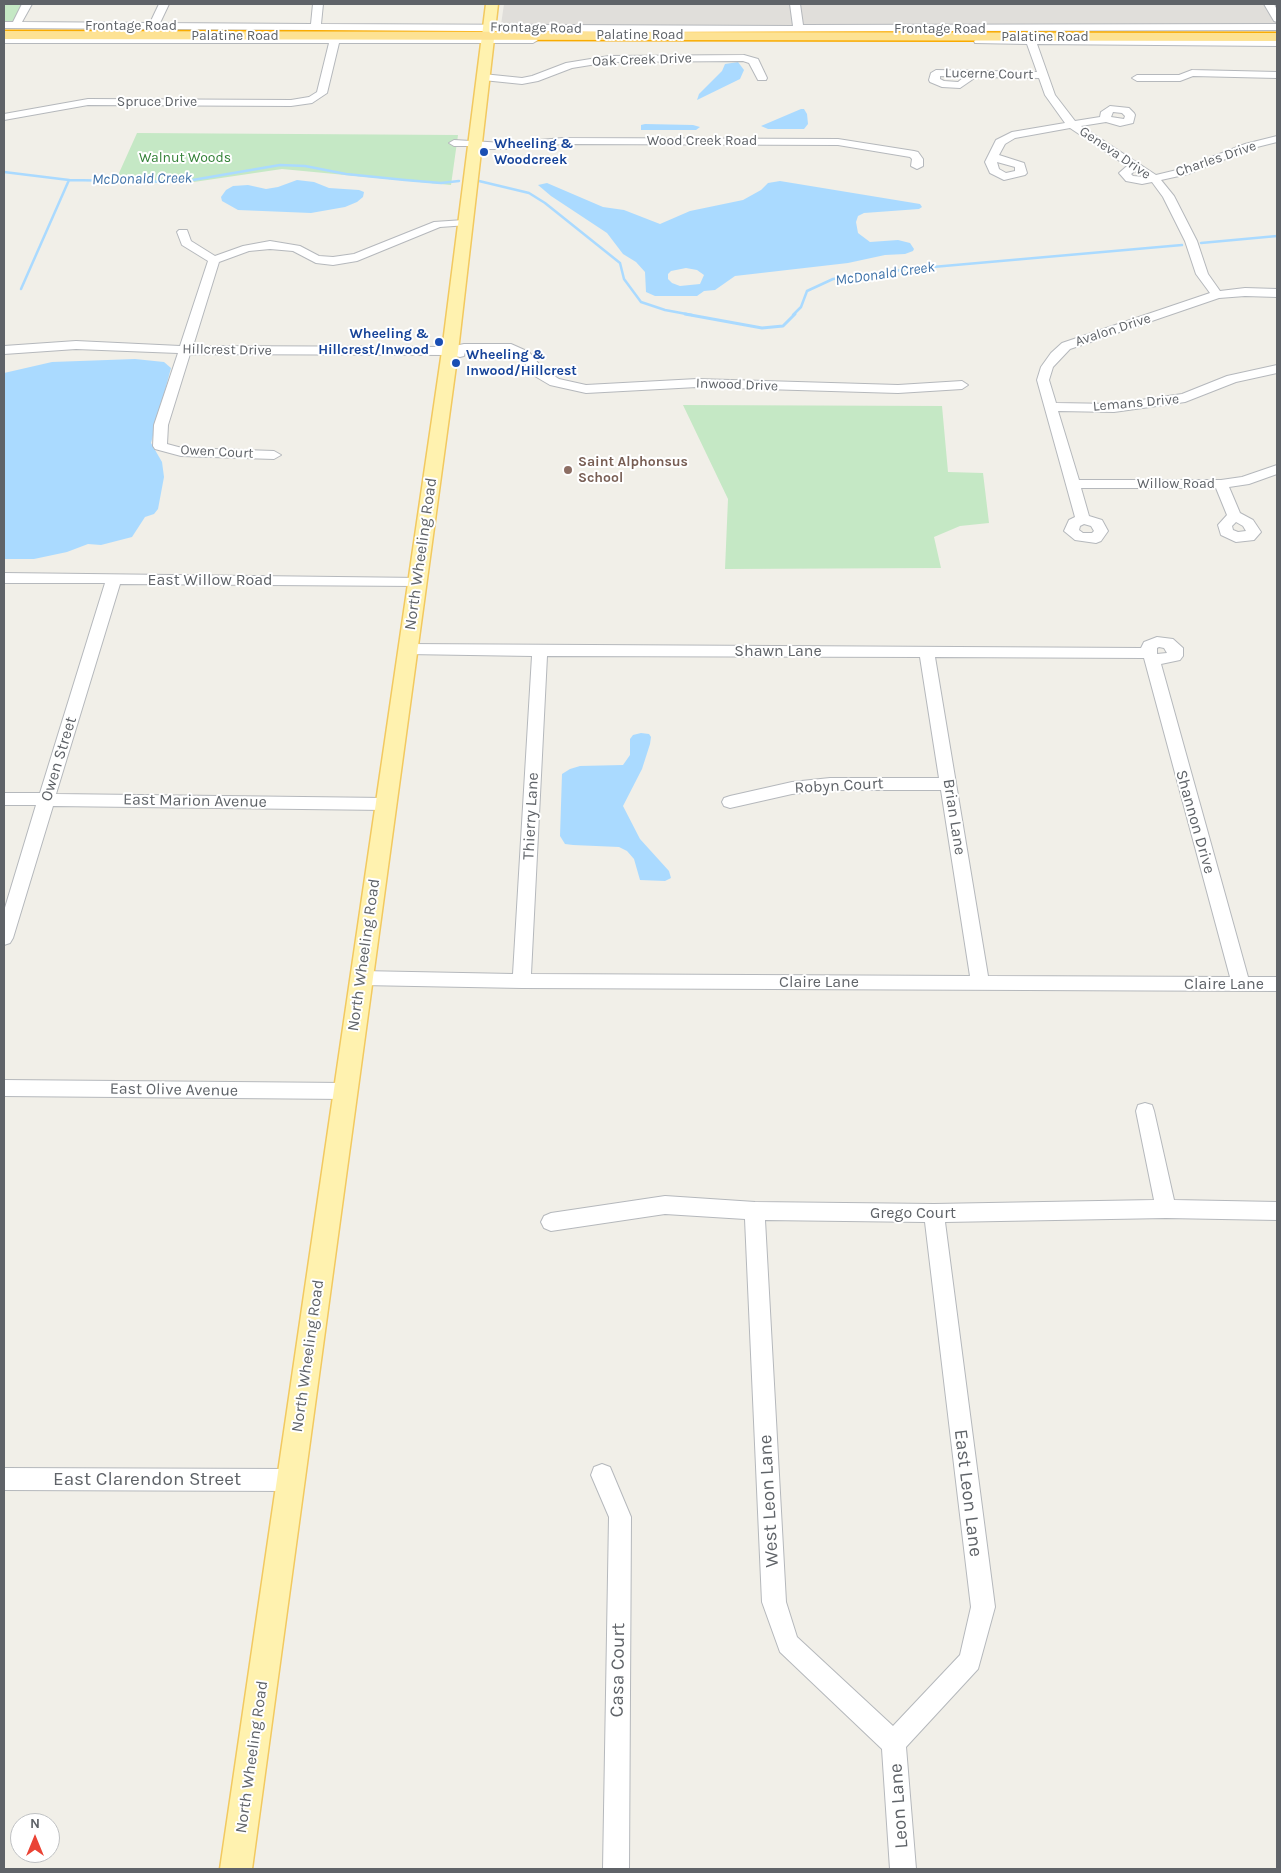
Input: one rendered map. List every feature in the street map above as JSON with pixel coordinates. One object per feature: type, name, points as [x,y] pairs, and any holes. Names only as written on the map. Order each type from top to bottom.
[{"type":"highway","points":[[161,26],[252,32]]},
{"type":"highway","name":"Palatine Road","points":[[10,28],[252,32],[1277,40]]},
{"type":"highway","points":[[676,29],[759,32]]},
{"type":"highway","name":"Palatine Road","points":[[4,35],[759,32],[1277,40]]},
{"type":"highway","points":[[93,36],[232,40]]},
{"type":"main road","name":"North Wheeling Road","points":[[236,1869],[416,581],[450,352],[464,223],[492,4]]},
{"type":"street","points":[[10,28],[27,4]]},
{"type":"street","points":[[161,26],[164,4]]},
{"type":"street","points":[[316,26],[318,4]]},
{"type":"street","points":[[795,4],[798,28]]},
{"type":"street","points":[[1269,4],[1277,19]]},
{"type":"street","name":"Frontage Road","points":[[4,25],[10,28],[316,26],[489,33],[1031,41],[1046,49],[1277,40]]},
{"type":"street","name":"Frontage Road","points":[[4,40],[335,40],[489,33],[676,29],[1277,27]]},
{"type":"street","name":"Spruce Drive","points":[[4,117],[88,102],[291,103],[312,100],[322,92],[335,40]]},
{"type":"street","name":"Geneva Drive","points":[[1031,41],[1050,95],[1072,125],[1134,166]]},
{"type":"street","points":[[1042,70],[1046,49]]},
{"type":"street","name":"Oak Creek Drive","points":[[483,82],[534,79],[570,65],[609,59],[635,58],[751,58],[762,78]]},
{"type":"street","name":"Lucerne Court","points":[[936,74],[934,80],[942,84],[960,85],[972,75],[1042,70]]},
{"type":"street","points":[[1137,78],[1183,76],[1191,84],[1208,83],[1213,74],[1277,75]]},
{"type":"street","points":[[993,157],[1020,165],[1021,173],[1004,177],[994,171],[991,162],[993,157],[1000,142],[1012,135],[1106,119]]},
{"type":"street","name":"Charles Drive","points":[[1134,166],[1125,173],[1127,177],[1142,181],[1184,172],[1249,146],[1277,139]]},
{"type":"street","name":"Wood Creek Road","points":[[475,144],[504,146],[562,141],[838,142],[914,154],[918,159],[917,166]]},
{"type":"street","points":[[454,143],[475,144]]},
{"type":"street","name":"Geneva Drive","points":[[1154,178],[1168,196],[1192,245],[1202,274],[1216,296]]},
{"type":"street","points":[[214,260],[247,248],[270,245],[296,248],[316,258],[333,261],[357,257],[438,224],[464,223]]},
{"type":"street","points":[[183,232],[186,243],[214,260]]},
{"type":"street","points":[[185,350],[214,260]]},
{"type":"street","name":"Avalon Drive","points":[[1083,519],[1043,380],[1047,367],[1054,356],[1066,346],[1216,296],[1245,292],[1277,293]]},
{"type":"street","name":"Hillcrest Drive","points":[[4,350],[76,345],[185,350],[450,352]]},
{"type":"street","name":"Owen Court","points":[[185,350],[161,425],[160,446],[181,452],[274,455]]},
{"type":"street","name":"Inwood Drive","points":[[450,352],[462,354],[523,355],[538,372],[555,382],[586,389],[697,383],[898,389],[962,385]]},
{"type":"street","name":"Lemans Drive","points":[[1050,407],[1114,408],[1185,398],[1232,379],[1277,369]]},
{"type":"street","name":"Willow Road","points":[[1073,484],[1221,484],[1244,481],[1277,469]]},
{"type":"street","points":[[1221,484],[1234,516]]},
{"type":"street","name":"East Willow Road","points":[[4,578],[416,581]]},
{"type":"street","name":"Owen Street","points":[[4,938],[114,580]]},
{"type":"street","name":"Shawn Lane","points":[[407,649],[927,652],[1150,656]]},
{"type":"street","name":"Thierry Lane","points":[[522,981],[540,651]]},
{"type":"street","name":"Brian Lane","points":[[927,652],[980,982]]},
{"type":"street","name":"Shannon Drive","points":[[1150,656],[1241,984]]},
{"type":"street","name":"Robyn Court","points":[[730,802],[765,793],[830,784],[949,784]]},
{"type":"street","name":"East Marion Avenue","points":[[4,799],[385,804]]},
{"type":"street","name":"Claire Lane","points":[[361,978],[522,981],[1277,984]]},
{"type":"street","name":"East Olive Avenue","points":[[4,1088],[345,1091]]},
{"type":"street","points":[[1145,1111],[1166,1208]]},
{"type":"street","name":"Grego Court","points":[[551,1222],[666,1205],[755,1211],[934,1214],[1166,1208],[1277,1211]]},
{"type":"street","name":"West Leon Lane","points":[[755,1211],[774,1602],[788,1644],[894,1743]]},
{"type":"street","name":"East Leon Lane","points":[[894,1743],[970,1661],[983,1607],[934,1214]]},
{"type":"street","name":"Casa Court","points":[[602,1475],[620,1518],[616,1869]]},
{"type":"street","name":"East Clarendon Street","points":[[4,1479],[291,1480]]},
{"type":"street","name":"Leon Lane","points":[[894,1743],[903,1869]]},
{"type":"shaded area","points":[[504,4],[1277,4],[1277,26],[501,25]]},
{"type":"green space","points":[[4,4],[23,4],[13,23],[4,23]]},
{"type":"green space","name":"Walnut Woods","points":[[137,133],[458,135],[451,185],[282,169],[187,183],[115,182]]},
{"type":"green space","points":[[683,405],[942,406],[948,472],[983,473],[989,523],[960,526],[934,537],[941,568],[725,569],[728,499]]},
{"type":"water","points":[[738,62],[744,70],[740,79],[697,100],[699,94],[722,71],[725,64]]},
{"type":"water","points":[[804,109],[807,114],[808,124],[804,129],[768,129],[761,126]]},
{"type":"water","points":[[641,125],[693,125],[700,127],[696,130],[641,130]]},
{"type":"water","points":[[297,180],[314,182],[329,188],[359,190],[364,192],[363,197],[345,207],[311,213],[238,210],[222,201],[221,197],[226,190],[233,186],[248,185],[266,189]]},
{"type":"water","points":[[780,181],[920,204],[922,207],[919,209],[864,213],[858,216],[856,222],[858,233],[870,242],[898,240],[910,243],[914,249],[905,254],[885,255],[848,263],[735,276],[715,290],[704,291],[697,296],[655,296],[646,292],[645,272],[636,262],[623,254],[607,233],[551,196],[538,185],[547,183],[603,207],[624,210],[660,224],[690,211],[743,200],[761,190],[768,183]],"holes":[[[686,268],[697,270],[704,275],[700,284],[680,286],[668,279],[668,274],[671,271]]]},
{"type":"water","points":[[135,359],[164,362],[171,368],[151,443],[162,462],[164,477],[158,509],[154,514],[145,517],[132,537],[101,545],[88,544],[67,552],[34,559],[4,559],[4,373],[52,362]]},
{"type":"water","points":[[649,734],[651,737],[650,744],[642,769],[623,806],[640,839],[669,871],[671,878],[665,881],[640,880],[634,859],[627,851],[619,847],[565,844],[560,836],[562,774],[580,766],[623,765],[630,755],[630,739],[633,735]]},
{"type":"waterway","name":"McDonald Creek","points":[[69,180],[181,182],[280,165],[305,166],[346,174],[405,180],[441,183],[459,181]]},
{"type":"waterway","name":"McDonald Creek","points":[[4,172],[69,180]]},
{"type":"waterway","points":[[21,289],[69,180]]},
{"type":"waterway","name":"McDonald Creek","points":[[479,181],[529,193],[545,203],[620,263],[624,279],[641,302],[665,310],[692,315]]},
{"type":"waterway","name":"McDonald Creek","points":[[1201,243],[1277,236]]},
{"type":"waterway","name":"McDonald Creek","points":[[793,315],[801,307],[807,291],[833,279],[910,269],[1182,245]]},
{"type":"waterway","name":"McDonald Creek","points":[[685,314],[762,328],[783,326],[795,314]]},
{"type":"place","name":"Wheeling & Woodcreek","points":[[484,152]]},
{"type":"place","name":"Wheeling & Hillcrest/Inwood","points":[[439,342]]},
{"type":"place","name":"Wheeling & Inwood/Hillcrest","points":[[456,363]]},
{"type":"place","name":"Saint Alphonsus School","points":[[568,470]]}]
